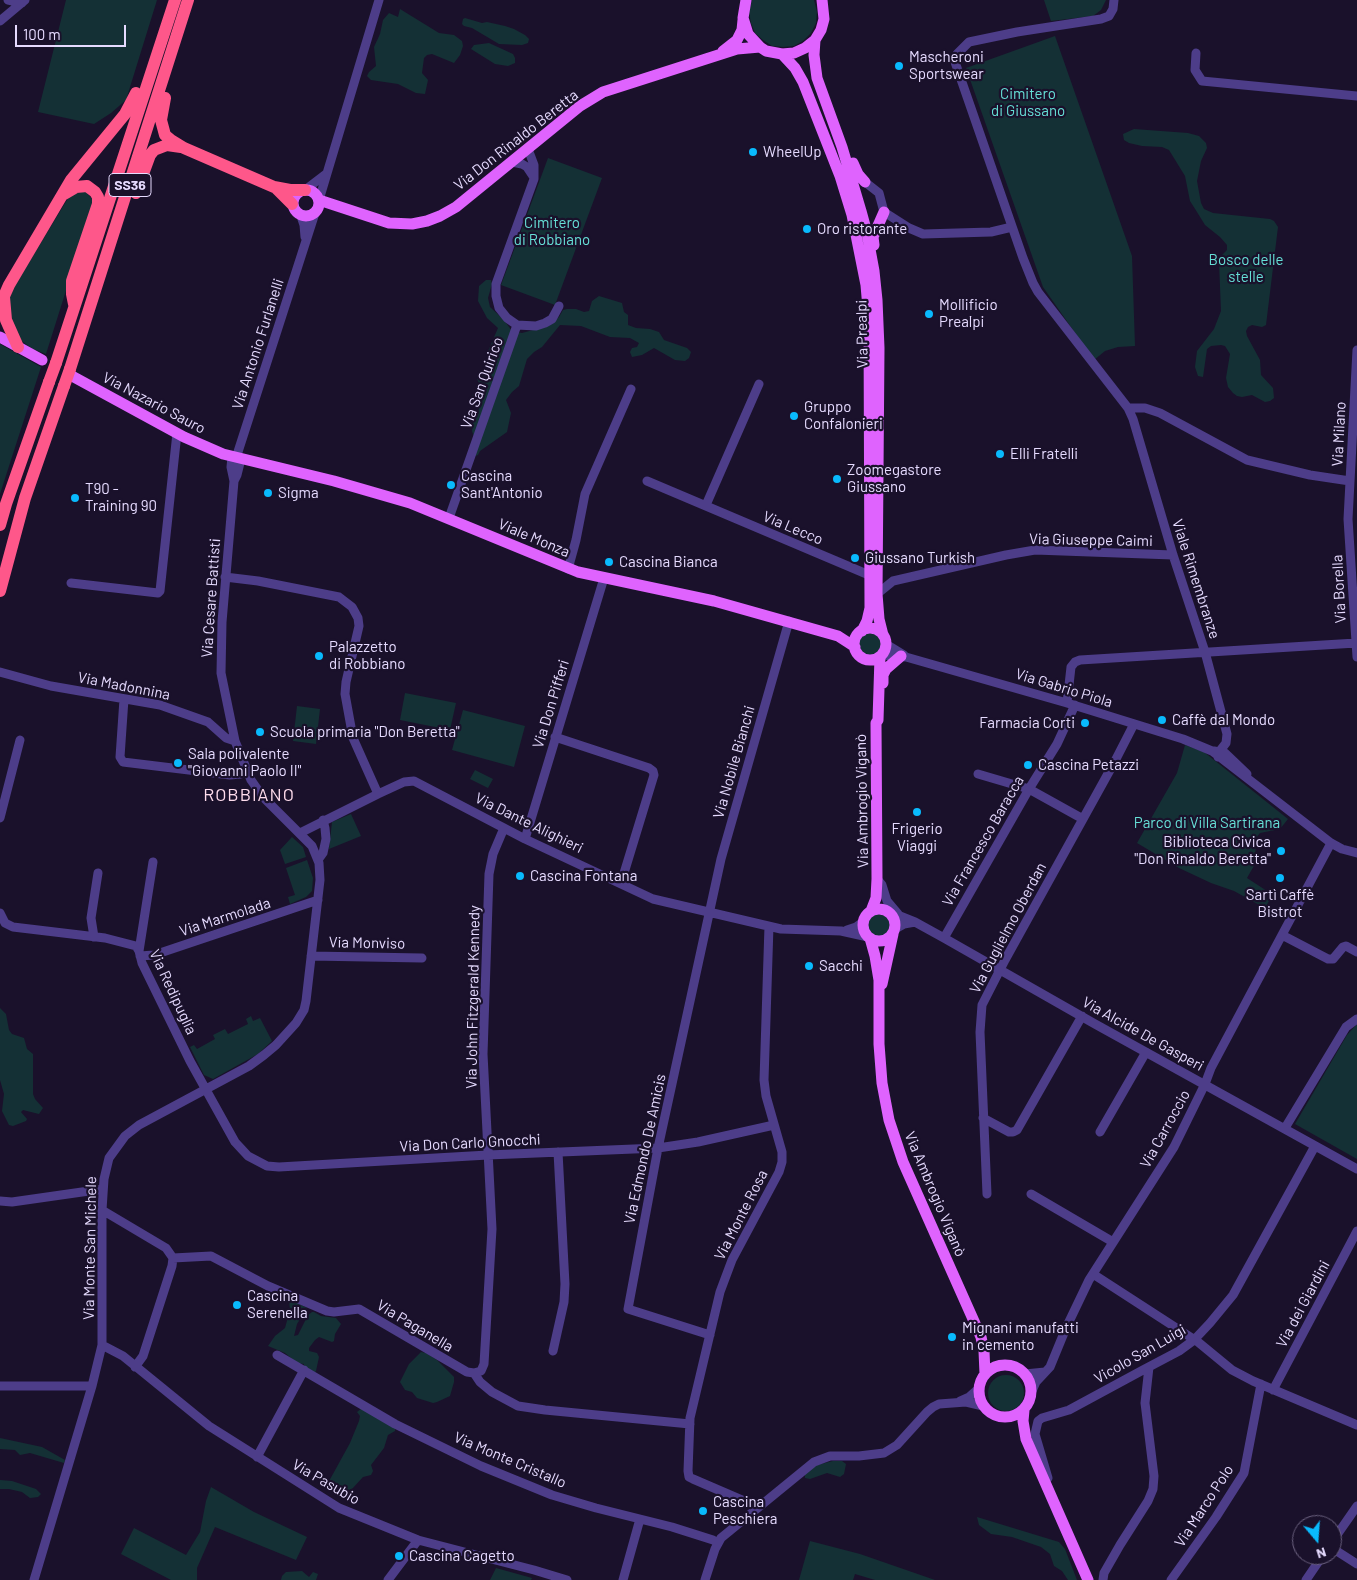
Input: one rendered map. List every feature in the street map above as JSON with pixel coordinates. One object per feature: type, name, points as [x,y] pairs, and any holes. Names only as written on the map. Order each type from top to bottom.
[{"type":"highway","name":"SS36","points":[[0,591],[26,498],[69,377],[188,0]]},
{"type":"highway","points":[[197,0],[161,114],[162,129],[165,135],[184,148],[274,187],[305,190]]},
{"type":"highway","name":"SS36","points":[[0,525],[9,494],[56,363],[173,4]]},
{"type":"highway","points":[[18,347],[6,320],[1,299],[71,180],[129,109],[173,4]]},
{"type":"highway","points":[[115,232],[127,216],[150,155],[154,150],[167,145],[184,148]]},
{"type":"highway","points":[[64,194],[76,187],[87,186],[98,197],[98,204],[72,281],[74,307]]},
{"type":"highway","points":[[274,187],[292,204]]},
{"type":"main road","name":"Via Don Rinaldo Beretta","points":[[714,56],[737,40],[742,30],[746,0]]},
{"type":"main road","points":[[743,18],[748,34],[760,47],[774,54],[794,53],[805,48],[815,40],[821,30],[824,19],[822,1]]},
{"type":"main road","name":"Via Prealpi","points":[[815,40],[814,55],[817,78],[842,147],[868,233],[874,267],[879,324],[873,575],[870,608],[867,621],[861,632]]},
{"type":"main road","name":"Via Don Rinaldo Beretta","points":[[317,207],[335,207],[389,223],[412,224],[427,221],[456,207],[580,106],[603,92],[737,49],[760,47]]},
{"type":"main road","name":"Via Prealpi","points":[[782,54],[795,68],[803,82],[838,171],[852,215],[866,285],[869,320],[873,575],[879,619],[885,640]]},
{"type":"main road","points":[[842,147],[865,182]]},
{"type":"main road","points":[[305,190],[312,192],[317,207],[308,216],[301,216],[295,211],[292,204],[296,194],[305,190]]},
{"type":"main road","points":[[874,267],[873,237],[884,212]]},
{"type":"main road","points":[[0,337],[42,360]]},
{"type":"main road","name":"Via Nazario Sauro","points":[[69,377],[177,433],[233,457]]},
{"type":"main road","name":"Viale Monza","points":[[233,457],[334,481],[410,503],[583,574],[704,598],[838,636],[858,652]]},
{"type":"main road","points":[[874,629],[885,640],[881,656],[872,660],[858,652],[855,640],[861,632],[874,629]]},
{"type":"main road","name":"Viale Monza","points":[[838,636],[861,632]]},
{"type":"main road","name":"Via Ambrogio Viganò","points":[[858,652],[868,667],[873,680],[874,720],[877,718]]},
{"type":"main road","name":"Via Ambrogio Viganò","points":[[867,916],[876,898],[877,718],[881,656]]},
{"type":"main road","points":[[877,718],[881,707],[883,675],[889,665],[904,656]]},
{"type":"main road","name":"Via Ambrogio Viganò","points":[[877,879],[880,899],[887,911]]},
{"type":"main road","points":[[875,910],[887,911],[895,920],[894,932],[890,938],[880,942],[869,938],[864,929],[867,916],[875,910]]},
{"type":"main road","name":"Via Ambrogio Viganò","points":[[880,998],[894,932]]},
{"type":"main road","name":"Via Ambrogio Viganò","points":[[869,938],[876,962],[880,998],[879,1044],[882,1083],[894,1139],[981,1337],[988,1349],[1003,1365],[1012,1366],[1025,1374]]},
{"type":"main road","name":"Via Ambrogio Viganò","points":[[981,1337],[985,1374]]},
{"type":"main road","points":[[1003,1365],[990,1369],[985,1374],[978,1388],[980,1401],[993,1415],[1000,1417],[1013,1417],[1024,1410]]},
{"type":"main road","points":[[1025,1374],[1029,1380],[1032,1392],[1031,1398],[1024,1410],[1023,1422],[1026,1439],[1088,1580]]},
{"type":"main road","points":[[1000,1417],[1026,1439]]},
{"type":"street","points":[[8,0],[24,1]]},
{"type":"street","name":"Via Antonio Furlanelli","points":[[233,457],[317,207],[379,0]]},
{"type":"street","name":"Viale Rimembranze","points":[[1114,0],[1113,9],[1109,16],[969,42],[957,54],[955,62],[1030,276],[1038,292],[1128,408],[1135,424],[1173,555],[1205,652],[1227,734],[1226,743],[1220,755]]},
{"type":"street","points":[[0,21],[24,1]]},
{"type":"street","points":[[1196,53],[1195,70],[1202,81],[1357,96]]},
{"type":"street","name":"Via San Quirico","points":[[449,518],[518,325],[507,318],[499,308],[496,284],[534,179],[534,166],[528,149]]},
{"type":"street","points":[[512,162],[527,166],[532,171],[534,179]]},
{"type":"street","points":[[305,190],[326,174]]},
{"type":"street","points":[[865,182],[880,193],[884,212],[916,232],[930,235],[991,232],[1012,226]]},
{"type":"street","name":"Via Antonio Furlanelli","points":[[301,216],[306,240]]},
{"type":"street","points":[[518,325],[536,326],[545,324],[552,319],[559,306]]},
{"type":"street","name":"Via Milano","points":[[1353,520],[1350,481],[1357,350]]},
{"type":"street","points":[[706,505],[759,384]]},
{"type":"street","points":[[568,569],[576,540],[584,494],[631,389]]},
{"type":"street","points":[[1128,408],[1144,408],[1160,412],[1247,460],[1310,475],[1350,481]]},
{"type":"street","points":[[70,582],[158,593],[160,591],[177,433]]},
{"type":"street","name":"Via Cesare Battisti","points":[[233,457],[237,475],[234,481],[220,667],[235,741],[246,771]]},
{"type":"street","name":"Via Lecco","points":[[647,480],[873,575],[893,580]]},
{"type":"street","name":"Via Borella","points":[[1353,520],[1357,657]]},
{"type":"street","name":"Via Giuseppe Caimi","points":[[893,580],[1035,550],[1173,555]]},
{"type":"street","points":[[226,577],[258,581],[339,597],[354,609],[359,626],[345,694],[353,738],[378,794]]},
{"type":"street","name":"Via Don Pifferi","points":[[525,839],[604,578]]},
{"type":"street","points":[[877,594],[893,580]]},
{"type":"street","name":"Via Nobile Bianchi","points":[[709,912],[721,859],[789,621]]},
{"type":"street","name":"Via Gabrio Piola","points":[[885,640],[904,656]]},
{"type":"street","points":[[1205,652],[1356,643]]},
{"type":"street","name":"Via Francesco Baracca","points":[[944,938],[1029,789],[1057,744],[1071,704],[1070,675],[1073,664],[1080,660],[1205,652]]},
{"type":"street","name":"Via Gabrio Piola","points":[[881,656],[904,656],[1071,704],[1183,739],[1220,755]]},
{"type":"street","name":"Via Madonnina","points":[[0,672],[50,686],[160,704],[208,722],[226,738],[235,741]]},
{"type":"street","points":[[124,699],[121,760],[125,764],[221,775],[238,775],[246,771]]},
{"type":"street","name":"Via Guglielmo Oberdan","points":[[987,1194],[980,1017],[984,999],[1134,724]]},
{"type":"street","points":[[555,738],[649,768],[653,771],[654,775],[621,883]]},
{"type":"street","points":[[0,818],[20,740]]},
{"type":"street","points":[[1220,755],[1331,843],[1354,852]]},
{"type":"street","name":"Via Monte San Michele","points":[[34,1580],[92,1386],[102,1346],[102,1210],[103,1189],[109,1158],[125,1136],[140,1125],[249,1066],[264,1055],[296,1023],[304,1010],[318,900],[320,875],[318,860],[312,846],[264,797],[246,771]]},
{"type":"street","points":[[978,774],[1029,789],[1083,819]]},
{"type":"street","name":"Via Dante Alighieri","points":[[300,833],[323,820],[404,782],[417,782],[525,839],[653,899],[789,930],[841,931],[869,938]]},
{"type":"street","name":"Via Monte San Michele","points":[[318,860],[323,853],[326,839],[323,820]]},
{"type":"street","name":"Via John Fitzgerald Kennedy","points":[[474,1374],[483,1368],[485,1354],[492,1225],[483,1054],[489,874],[493,854],[504,828]]},
{"type":"street","name":"Via Carroccio","points":[[1032,1392],[1036,1382],[1047,1371],[1082,1293],[1093,1274],[1174,1147],[1211,1068],[1331,843]]},
{"type":"street","points":[[139,954],[153,862]]},
{"type":"street","points":[[94,937],[91,918],[98,873]]},
{"type":"street","points":[[877,879],[882,885],[891,907],[902,917]]},
{"type":"street","name":"Via Marmolada","points":[[139,954],[154,955],[318,900]]},
{"type":"street","name":"Via Alcide De Gasperi","points":[[887,911],[915,922],[1357,1169]]},
{"type":"street","name":"Via Edmondo De Amicis","points":[[709,912],[658,1148],[628,1309],[710,1335]]},
{"type":"street","name":"Via Redipuglia","points":[[0,913],[5,923],[13,927],[94,937],[132,944],[139,954],[205,1089]]},
{"type":"street","name":"Via Dante Alighieri","points":[[841,931],[856,927],[867,916]]},
{"type":"street","points":[[894,932],[904,924],[915,922]]},
{"type":"street","name":"Via Monte Rosa","points":[[758,1507],[689,1476],[688,1471],[690,1424],[720,1292],[732,1260],[781,1166],[782,1152],[766,1096],[764,1080],[770,926]]},
{"type":"street","points":[[1282,935],[1328,959],[1333,959],[1346,946],[1357,952]]},
{"type":"street","name":"Via Monviso","points":[[311,956],[422,958]]},
{"type":"street","points":[[983,1118],[1009,1132],[1017,1130],[1082,1016]]},
{"type":"street","points":[[1285,1128],[1346,1027],[1357,1019]]},
{"type":"street","points":[[1100,1132],[1146,1052]]},
{"type":"street","name":"Via Don Carlo Gnocchi","points":[[205,1089],[239,1148],[253,1160],[279,1168],[488,1155],[658,1148],[698,1142],[774,1125]]},
{"type":"street","name":"Vicolo San Luigi","points":[[1048,1488],[1049,1480],[1036,1439],[1035,1428],[1038,1420],[1069,1410],[1179,1351],[1194,1340],[1234,1295],[1315,1146]]},
{"type":"street","points":[[553,1351],[562,1310],[565,1284],[558,1152]]},
{"type":"street","points":[[0,1201],[12,1202],[103,1189]]},
{"type":"street","points":[[1031,1194],[1113,1242]]},
{"type":"street","points":[[102,1210],[166,1248],[173,1258],[143,1356],[135,1366]]},
{"type":"street","name":"Via dei Giardini","points":[[1273,1390],[1357,1232]]},
{"type":"street","name":"Via Paganella","points":[[173,1258],[211,1256],[268,1286],[327,1311],[359,1309],[467,1372],[474,1374]]},
{"type":"street","points":[[1093,1274],[1194,1340],[1232,1370],[1273,1390],[1357,1425]]},
{"type":"street","name":"Via Pasubio","points":[[102,1346],[119,1354],[209,1426],[339,1508],[418,1540],[567,1580]]},
{"type":"street","name":"Via Monte Cristallo","points":[[277,1354],[395,1424],[482,1466],[552,1495],[672,1527],[718,1542]]},
{"type":"street","points":[[1103,1580],[1104,1573],[1148,1501],[1153,1489],[1154,1476],[1145,1403],[1149,1367]]},
{"type":"street","points":[[257,1457],[304,1370]]},
{"type":"street","points":[[1025,1374],[1047,1371]]},
{"type":"street","points":[[474,1374],[492,1392],[518,1406],[690,1424]]},
{"type":"street","name":"Via Marco Polo","points":[[1171,1580],[1216,1517],[1244,1473],[1261,1384]]},
{"type":"street","points":[[0,1386],[92,1386]]},
{"type":"street","points":[[957,1402],[969,1397],[978,1388]]},
{"type":"street","points":[[705,1580],[721,1538],[814,1462],[830,1456],[859,1456],[884,1453],[897,1445],[933,1407],[957,1402],[983,1406]]},
{"type":"street","points":[[1342,1528],[1357,1506]]},
{"type":"street","points":[[623,1580],[640,1519]]},
{"type":"street","points":[[388,1580],[418,1540]]},
{"type":"street","points":[[1342,1554],[1357,1564]]},
{"type":"street","points":[[1306,1580],[1316,1565]]},
{"type":"green space","points":[[66,0],[157,0],[126,100],[94,124],[38,112]]},
{"type":"green space","points":[[752,0],[814,0],[817,12],[816,23],[811,33],[794,46],[772,46],[755,33],[749,12]]},
{"type":"green space","points":[[1044,0],[1106,0],[1101,10],[1093,16],[1051,21]]},
{"type":"green space","points":[[400,9],[439,33],[454,35],[462,41],[463,46],[460,55],[454,63],[432,54],[424,58],[422,73],[428,80],[425,94],[416,93],[398,84],[371,80],[367,76],[376,66],[374,47],[380,34],[383,20],[389,13],[398,17]]},
{"type":"green space","points":[[465,18],[514,29],[529,39],[528,43],[522,45],[499,44],[472,28],[464,26],[462,24]]},
{"type":"green space","name":"Cimitero di Giussano","points":[[1055,36],[1132,256],[1135,346],[1118,347],[1105,351],[1094,360],[1043,287],[966,68]]},
{"type":"green space","points":[[489,43],[513,54],[515,63],[508,66],[495,64],[471,49],[474,45]]},
{"type":"green space","name":"Bosco delle stelle","points":[[1134,129],[1188,133],[1199,136],[1206,143],[1207,148],[1201,161],[1197,181],[1204,209],[1213,213],[1270,219],[1278,227],[1266,325],[1262,327],[1252,325],[1246,331],[1260,360],[1261,375],[1273,388],[1274,398],[1270,401],[1265,402],[1252,395],[1237,396],[1228,387],[1226,378],[1230,354],[1225,346],[1211,346],[1207,349],[1203,377],[1198,376],[1195,367],[1197,351],[1214,329],[1221,311],[1219,262],[1220,257],[1227,250],[1227,245],[1205,225],[1190,201],[1185,176],[1169,150],[1162,147],[1142,146],[1124,140],[1123,134]]},
{"type":"green space","name":"Cimitero di Robbiano","points":[[548,158],[602,178],[555,305],[501,285]]},
{"type":"green space","points":[[85,191],[93,200],[92,208],[46,354],[33,349],[14,333],[8,303],[11,292],[70,195]]},
{"type":"green space","points":[[486,280],[491,280],[492,284],[488,298],[490,307],[504,320],[512,331],[522,333],[548,326],[559,317],[563,310],[589,311],[592,301],[599,296],[622,303],[624,312],[628,315],[628,325],[659,332],[664,340],[687,348],[691,352],[689,358],[685,361],[675,360],[654,348],[642,355],[632,357],[630,352],[632,348],[637,347],[639,343],[630,338],[610,337],[581,326],[560,325],[542,347],[527,359],[519,386],[506,400],[511,413],[507,432],[473,457],[475,440],[472,431],[473,422],[479,409],[472,396],[479,383],[477,379],[485,373],[490,365],[488,351],[498,328],[487,318],[478,301],[479,286]]},
{"type":"green space","points":[[0,344],[41,367],[0,494]]},
{"type":"green space","points":[[871,632],[880,635],[883,644],[880,653],[871,656],[862,653],[859,644],[862,635]]},
{"type":"green space","points":[[405,693],[456,703],[450,730],[400,720]]},
{"type":"green space","points":[[297,706],[320,709],[316,744],[293,741]]},
{"type":"green space","points":[[463,710],[525,726],[514,767],[452,750]]},
{"type":"green space","name":"Parco di Villa Sartirana","points":[[1185,745],[1204,752],[1288,819],[1280,829],[1260,833],[1256,838],[1255,864],[1247,878],[1267,891],[1266,898],[1269,901],[1265,908],[1234,891],[1179,868],[1137,843],[1177,773]]},
{"type":"green space","points":[[475,770],[493,779],[488,788],[470,779]]},
{"type":"green space","points":[[351,814],[361,836],[329,849],[332,822]]},
{"type":"green space","points":[[292,837],[303,847],[306,857],[285,864],[280,850]]},
{"type":"green space","points":[[307,860],[313,878],[312,891],[306,897],[290,904],[288,897],[295,895],[286,868]]},
{"type":"green space","points":[[879,913],[884,914],[890,920],[890,930],[884,936],[879,937],[874,936],[868,930],[867,925],[868,920],[874,914]]},
{"type":"green space","points":[[0,1008],[6,1014],[9,1030],[12,1034],[24,1038],[27,1049],[33,1054],[33,1094],[43,1108],[39,1114],[23,1110],[21,1112],[27,1119],[26,1121],[13,1126],[9,1125],[2,1111],[4,1094],[0,1080]]},
{"type":"green space","points":[[251,1016],[253,1021],[260,1018],[272,1041],[258,1054],[213,1079],[204,1075],[190,1047],[194,1045],[197,1049],[215,1039],[213,1035],[225,1029],[228,1034],[248,1024],[246,1019]]},
{"type":"green space","points":[[1357,1024],[1357,1159],[1295,1124],[1347,1035]]},
{"type":"green space","points":[[289,1301],[294,1301],[307,1308],[297,1324],[294,1336],[298,1335],[308,1315],[312,1312],[321,1316],[336,1318],[341,1324],[335,1334],[334,1341],[319,1337],[309,1348],[309,1351],[317,1353],[319,1357],[316,1371],[313,1375],[304,1370],[304,1364],[297,1363],[285,1353],[268,1346],[275,1336],[285,1328],[290,1310]]},
{"type":"green space","points":[[421,1352],[437,1360],[454,1377],[450,1396],[433,1403],[417,1398],[412,1392],[405,1390],[400,1382],[409,1364]]},
{"type":"green space","points":[[1006,1375],[1013,1376],[1019,1380],[1023,1386],[1023,1400],[1019,1406],[1013,1410],[1006,1411],[999,1410],[993,1406],[989,1400],[988,1393],[989,1386],[993,1380],[999,1376]]},
{"type":"green space","points":[[362,1408],[395,1428],[395,1431],[388,1435],[384,1448],[371,1465],[373,1471],[371,1475],[363,1477],[352,1489],[341,1492],[330,1487],[328,1483],[350,1443],[359,1421],[360,1416],[357,1412]]},
{"type":"green space","points":[[0,1438],[42,1447],[65,1460],[64,1463],[30,1453],[20,1455],[15,1450],[0,1449]]},
{"type":"green space","points":[[842,1461],[846,1464],[844,1474],[840,1477],[827,1473],[810,1479],[805,1478],[805,1473],[817,1465]]},
{"type":"green space","points":[[0,1480],[12,1481],[36,1489],[41,1494],[38,1497],[30,1498],[22,1492],[0,1489]]},
{"type":"green space","points":[[211,1487],[254,1512],[307,1537],[296,1560],[215,1527],[197,1568],[197,1580],[171,1580],[121,1554],[134,1528],[186,1555],[200,1532],[206,1501]]},
{"type":"green space","points":[[977,1517],[1059,1542],[1065,1549],[1077,1580],[1068,1580],[1062,1571],[1054,1566],[1050,1554],[1041,1547],[1012,1537],[991,1534],[979,1525]]},
{"type":"green space","points":[[810,1541],[860,1554],[935,1580],[875,1580],[855,1574],[853,1580],[799,1580]]},
{"type":"green space","points":[[496,1568],[532,1578],[531,1580],[490,1580]]},
{"type":"green space","points":[[302,1571],[309,1577],[313,1572],[318,1574],[316,1580],[281,1580],[286,1572]]},
{"type":"place","name":"Mascheroni Sportswear","points":[[899,66]]},
{"type":"place","name":"WheelUp","points":[[753,152]]},
{"type":"place","name":"Oro ristorante","points":[[807,229]]},
{"type":"place","name":"Mollificio Prealpi","points":[[929,314]]},
{"type":"place","name":"Gruppo Confalonieri","points":[[794,416]]},
{"type":"place","name":"Elli Fratelli","points":[[1000,454]]},
{"type":"place","name":"Zoomegastore Giussano","points":[[837,479]]},
{"type":"place","name":"Cascina Sant'Antonio","points":[[451,485]]},
{"type":"place","name":"Sigma","points":[[268,493]]},
{"type":"place","name":"T90 - Training 90","points":[[75,498]]},
{"type":"place","name":"Giussano Turkish","points":[[855,558]]},
{"type":"place","name":"Cascina Bianca","points":[[609,562]]},
{"type":"place","name":"Palazzetto di Robbiano","points":[[319,656]]},
{"type":"place","name":"Caffè dal Mondo","points":[[1162,720]]},
{"type":"place","name":"Farmacia Corti","points":[[1085,723]]},
{"type":"place","name":"Scuola primaria \"Don Beretta\"","points":[[260,732]]},
{"type":"place","name":"Sala polivalente \"Giovanni Paolo II\"","points":[[178,763]]},
{"type":"place","name":"Cascina Petazzi","points":[[1028,765]]},
{"type":"place","name":"Frigerio Viaggi","points":[[917,812]]},
{"type":"place","name":"Biblioteca Civica \"Don Rinaldo Beretta\"","points":[[1281,851]]},
{"type":"place","name":"Cascina Fontana","points":[[520,876]]},
{"type":"place","name":"Sartì Caffè Bistrot","points":[[1280,878]]},
{"type":"place","name":"Sacchi","points":[[809,966]]},
{"type":"place","name":"Cascina Serenella","points":[[237,1305]]},
{"type":"place","name":"Mignani manufatti in cemento","points":[[952,1337]]},
{"type":"place","name":"Cascina Peschiera","points":[[703,1511]]},
{"type":"place","name":"Cascina Cagetto","points":[[399,1556]]},
{"type":"district","name":"ROBBIANO","points":[[249,795]]}]
